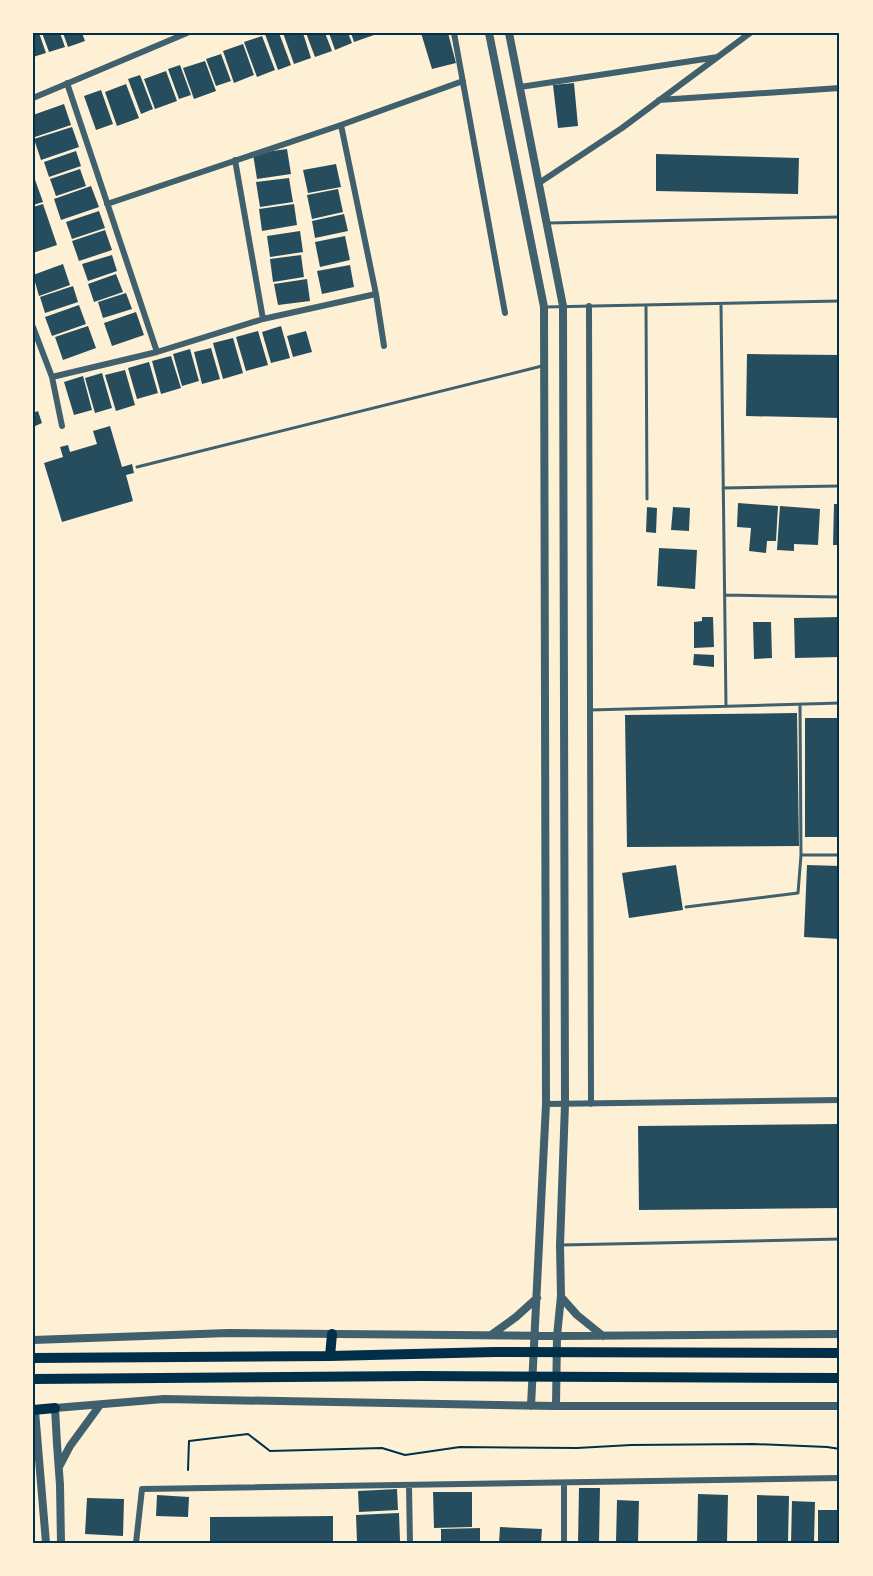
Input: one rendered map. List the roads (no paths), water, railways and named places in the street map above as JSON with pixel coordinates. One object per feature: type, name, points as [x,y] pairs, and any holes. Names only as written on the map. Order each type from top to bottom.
[{"type":"highway","points":[[330,1356],[333,1334]]},
{"type":"highway","points":[[33,1358],[330,1356],[418,1353],[840,1353]]},
{"type":"highway","points":[[33,1379],[420,1376],[840,1378]]},
{"type":"highway","points":[[34,1410],[55,1408]]},
{"type":"street","points":[[33,98],[186,33]]},
{"type":"street","points":[[454,33],[505,313]]},
{"type":"street","points":[[489,33],[544,307],[546,1104],[531,1406]]},
{"type":"street","points":[[509,33],[563,306],[565,1104],[556,1406]]},
{"type":"street","points":[[539,183],[622,128],[750,33]]},
{"type":"street","points":[[519,87],[718,56]]},
{"type":"street","points":[[107,204],[463,81]]},
{"type":"street","points":[[67,83],[157,352]]},
{"type":"street","points":[[659,100],[840,88]]},
{"type":"street","points":[[341,125],[376,294],[384,346]]},
{"type":"street","points":[[235,160],[263,319]]},
{"type":"street","points":[[52,377],[157,352],[263,319],[376,294]]},
{"type":"street","points":[[590,306],[591,1104]]},
{"type":"street","points":[[33,327],[52,377],[62,426]]},
{"type":"street","points":[[546,1104],[840,1100]]},
{"type":"street","points":[[561,1297],[577,1315],[604,1336]]},
{"type":"street","points":[[490,1336],[537,1298]]},
{"type":"street","points":[[33,1340],[228,1333],[490,1336],[840,1334]]},
{"type":"street","points":[[62,1543],[55,1408],[164,1399],[531,1406],[840,1406]]},
{"type":"street","points":[[59,1468],[70,1446],[100,1405]]},
{"type":"street","points":[[34,1410],[36,1461],[46,1543]]},
{"type":"street","points":[[136,1543],[142,1489],[840,1479]]},
{"type":"street","points":[[564,1483],[564,1543]]},
{"type":"street","points":[[410,1486],[410,1543]]},
{"type":"lane","points":[[547,223],[840,217]]},
{"type":"lane","points":[[544,307],[840,301]]},
{"type":"lane","points":[[721,304],[726,706]]},
{"type":"lane","points":[[646,305],[647,499]]},
{"type":"lane","points":[[137,467],[544,366]]},
{"type":"lane","points":[[723,488],[840,486]]},
{"type":"lane","points":[[724,595],[840,597]]},
{"type":"lane","points":[[590,710],[840,703]]},
{"type":"lane","points":[[686,907],[798,893],[801,855],[800,705]]},
{"type":"lane","points":[[801,855],[840,855]]},
{"type":"lane","points":[[560,1245],[840,1239]]}]
